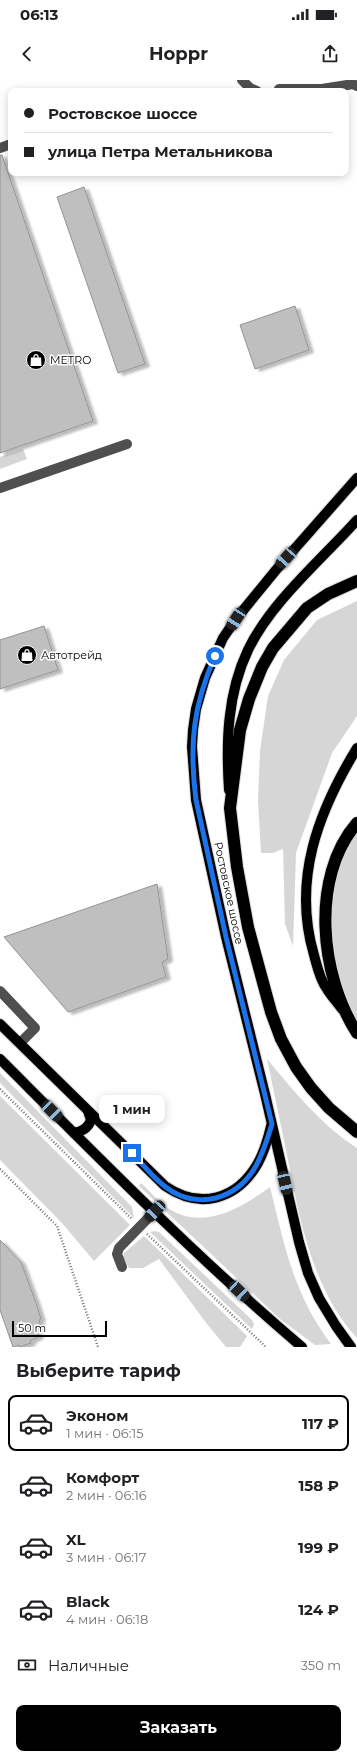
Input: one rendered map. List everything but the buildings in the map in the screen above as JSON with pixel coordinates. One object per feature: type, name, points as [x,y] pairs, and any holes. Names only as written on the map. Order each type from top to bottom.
[{"type":"highway","points":[[357,581],[328,594],[307,608],[273,648],[262,667],[249,699],[240,730],[230,808],[237,867],[248,927],[271,1012],[281,1039],[296,1067],[311,1088],[329,1108],[357,1132]]},
{"type":"highway","points":[[357,823],[348,835],[335,862],[330,880],[325,916],[328,955],[333,975],[348,1016],[357,1033]]},
{"type":"main road","name":"Ростовское шоссе","points":[[352,1347],[336,1326],[319,1298],[308,1273],[299,1242],[272,1124],[226,937],[196,800],[193,780],[193,730],[205,678],[223,638],[276,570],[357,478]]},
{"type":"main road","points":[[230,808],[227,752],[228,719],[238,676],[248,650],[274,610],[310,568],[357,520]]},
{"type":"main road","points":[[348,1016],[326,989],[318,969],[308,930],[305,905],[312,843],[330,796],[357,748]]},
{"type":"main road","points":[[0,1024],[165,1186],[177,1194],[199,1200],[211,1199],[225,1195],[237,1189],[248,1178],[258,1164],[272,1124]]},
{"type":"main road","points":[[0,1059],[155,1211],[258,1309],[302,1347]]},
{"type":"main road","points":[[74,1133],[87,1128],[90,1123],[91,1120],[87,1110]]},
{"type":"lane","points":[[242,80],[250,88]]},
{"type":"lane","points":[[279,88],[288,80]]},
{"type":"lane","points":[[328,88],[353,84],[357,86]]},
{"type":"lane","points":[[0,488],[127,444]]},
{"type":"lane","points":[[0,991],[35,1028],[20,1044]]},
{"type":"lane","points":[[122,1267],[117,1254],[119,1248],[155,1211]]},
{"type":"path","points":[[0,1169],[57,1226],[98,1347]]},
{"type":"shaded area","points":[[23,449],[27,459],[0,469],[0,457]]},
{"type":"shaded area","points":[[357,601],[357,716],[332,753],[296,853],[293,946],[285,924],[283,849],[273,853],[261,853],[258,800],[260,751],[268,696],[284,660],[317,620]]},
{"type":"shaded area","points":[[357,826],[357,1022],[337,981],[327,912],[341,853]]},
{"type":"shaded area","points":[[267,1059],[320,1118],[357,1148],[357,1338],[329,1299],[310,1254],[298,1207]]},
{"type":"shaded area","points":[[0,1073],[132,1207],[134,1218],[0,1083]]},
{"type":"shaded area","points":[[0,1096],[130,1225],[94,1261],[62,1223],[0,1160]]},
{"type":"shaded area","points":[[141,1183],[159,1201],[171,1210],[184,1216],[197,1218],[223,1214],[248,1202],[270,1187],[286,1250],[299,1288],[318,1325],[331,1344],[315,1345],[280,1319],[139,1186]]},
{"type":"shaded area","points":[[150,1232],[159,1232],[252,1320],[254,1324],[252,1329]]},
{"type":"shaded area","points":[[144,1236],[247,1336],[240,1347],[226,1347],[159,1259],[143,1268],[129,1268],[123,1257],[124,1253]]},
{"type":"place","name":"METRO","points":[[36,360]]},
{"type":"place","name":"Автотрейд","points":[[27,655]]},
{"type":"route","points":[[132,1153],[165,1186],[177,1194],[199,1200],[211,1199],[225,1195],[237,1189],[248,1178],[258,1164],[272,1124],[226,937],[193,780],[192,747],[196,709],[205,678],[215,656]]}]
